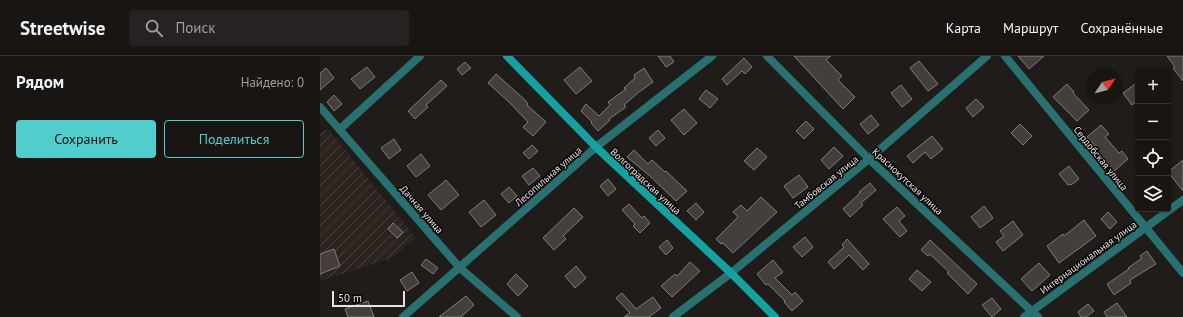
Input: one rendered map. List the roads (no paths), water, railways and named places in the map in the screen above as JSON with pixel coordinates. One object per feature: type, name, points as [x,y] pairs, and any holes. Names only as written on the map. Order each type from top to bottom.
[{"type":"street","points":[[340,129],[420,56]]},
{"type":"street","name":"Волгоградская улица","points":[[507,56],[596,147],[775,317]]},
{"type":"street","name":"Лесопильная улица","points":[[403,317],[596,147],[712,56]]},
{"type":"street","name":"Краснокутская улица","points":[[767,56],[869,159],[1035,314]]},
{"type":"street","name":"Тамбовская улица","points":[[673,317],[730,273],[869,159],[987,56]]},
{"type":"street","name":"Сердобская улица","points":[[1005,56],[1183,273]]},
{"type":"street","name":"Дачная улица","points":[[320,108],[340,129],[460,268],[517,317]]},
{"type":"street","name":"Интернациональная улица","points":[[1024,317],[1035,314],[1183,200]]}]
